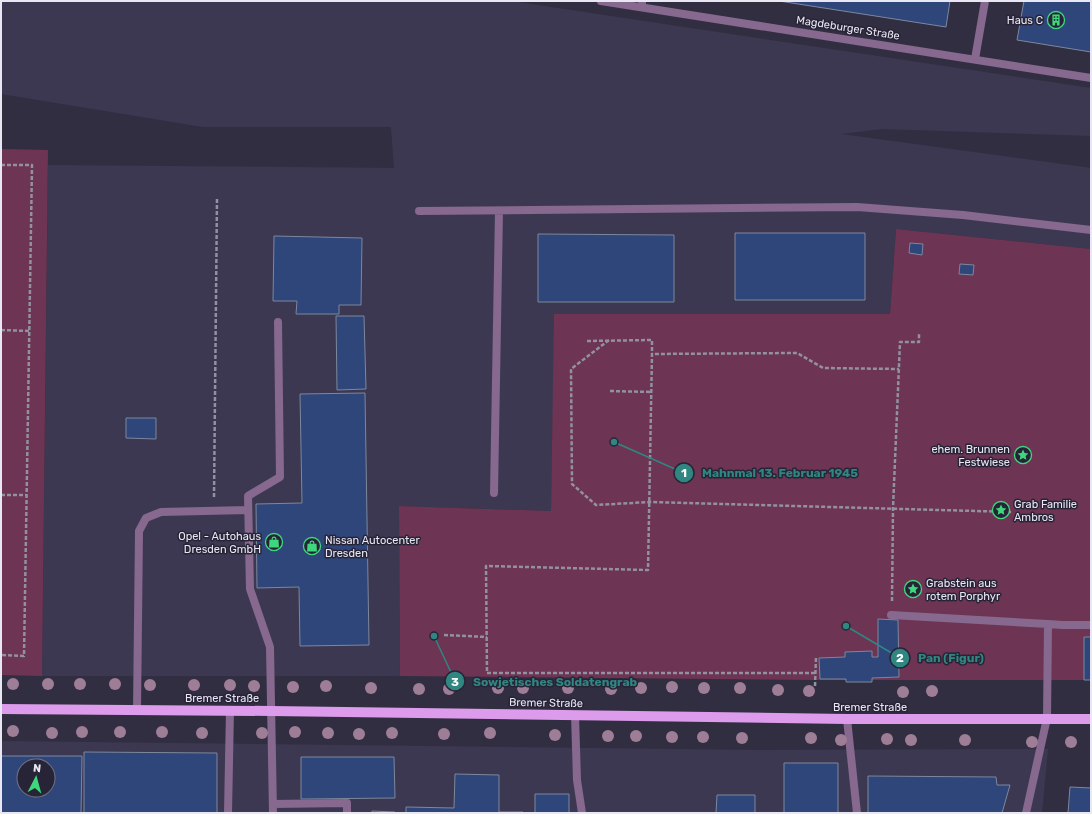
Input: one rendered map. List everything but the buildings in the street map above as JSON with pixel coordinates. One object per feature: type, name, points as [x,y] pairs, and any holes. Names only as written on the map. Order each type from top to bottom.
[{"type":"main road","name":"Bremer Straße","points":[[1,708],[847,719],[1091,719]]},
{"type":"street","name":"Magdeburger Straße","points":[[601,1],[642,4],[1091,78]]},
{"type":"street","points":[[975,60],[985,1]]},
{"type":"street","points":[[419,211],[857,207],[963,215],[1091,230]]},
{"type":"street","points":[[494,493],[499,211]]},
{"type":"street","points":[[273,813],[270,647],[250,589],[248,496],[280,477],[278,322]]},
{"type":"street","points":[[137,710],[139,531],[146,518],[160,512],[248,510]]},
{"type":"street","points":[[891,615],[1063,625],[1091,625]]},
{"type":"street","points":[[1026,813],[1047,718],[1048,624]]},
{"type":"street","points":[[228,813],[230,710]]},
{"type":"street","points":[[575,715],[577,780],[582,813]]},
{"type":"street","points":[[847,719],[857,813]]},
{"type":"street","points":[[273,804],[347,803],[347,813]]},
{"type":"path","points":[[1,165],[32,165],[24,656],[1,655]]},
{"type":"path","points":[[214,511],[217,198]]},
{"type":"path","points":[[1,330],[29,331]]},
{"type":"path","points":[[891,615],[900,342],[918,342],[919,334]]},
{"type":"path","points":[[587,340],[652,340],[648,570],[486,566],[488,673],[815,673]]},
{"type":"path","points":[[609,340],[571,369],[572,484],[596,505],[650,502],[1012,512]]},
{"type":"path","points":[[652,354],[797,353],[823,368],[899,369]]},
{"type":"path","points":[[610,391],[652,392]]},
{"type":"path","points":[[1,495],[26,495]]},
{"type":"path","points":[[444,635],[487,637]]},
{"type":"path","points":[[815,686],[816,657]]},
{"type":"shaded area","points":[[1,1],[511,1],[1091,88],[1091,136],[882,129],[841,134],[1091,168],[1091,249],[896,229],[890,314],[555,314],[551,511],[399,506],[400,676],[42,676],[48,165],[394,168],[391,127],[203,127],[1,94]]},
{"type":"shaded area","points":[[1,149],[48,150],[42,676],[1,675]]},
{"type":"shaded area","points":[[896,229],[1091,249],[1091,637],[1084,637],[1084,680],[815,680],[400,676],[399,506],[551,511],[554,314],[890,314]]},
{"type":"shaded area","points":[[1,741],[758,750],[1048,749],[1042,813],[1,813]]},
{"type":"place","name":"Haus C","points":[[1056,20]]},
{"type":"place","name":"Mahnmal 13. Februar 1945","points":[[614,442]]},
{"type":"place","name":"ehem. Brunnen Festwiese","points":[[1023,455]]},
{"type":"place","name":"Grab Familie Ambros","points":[[1001,510]]},
{"type":"place","name":"Opel - Autohaus Dresden GmbH","points":[[274,542]]},
{"type":"place","name":"Nissan Autocenter Dresden","points":[[312,546]]},
{"type":"place","name":"Grabstein aus rotem Porphyr","points":[[913,589]]},
{"type":"place","name":"Pan (Figur)","points":[[846,626]]},
{"type":"place","name":"Sowjetisches Soldatengrab","points":[[434,636]]}]
